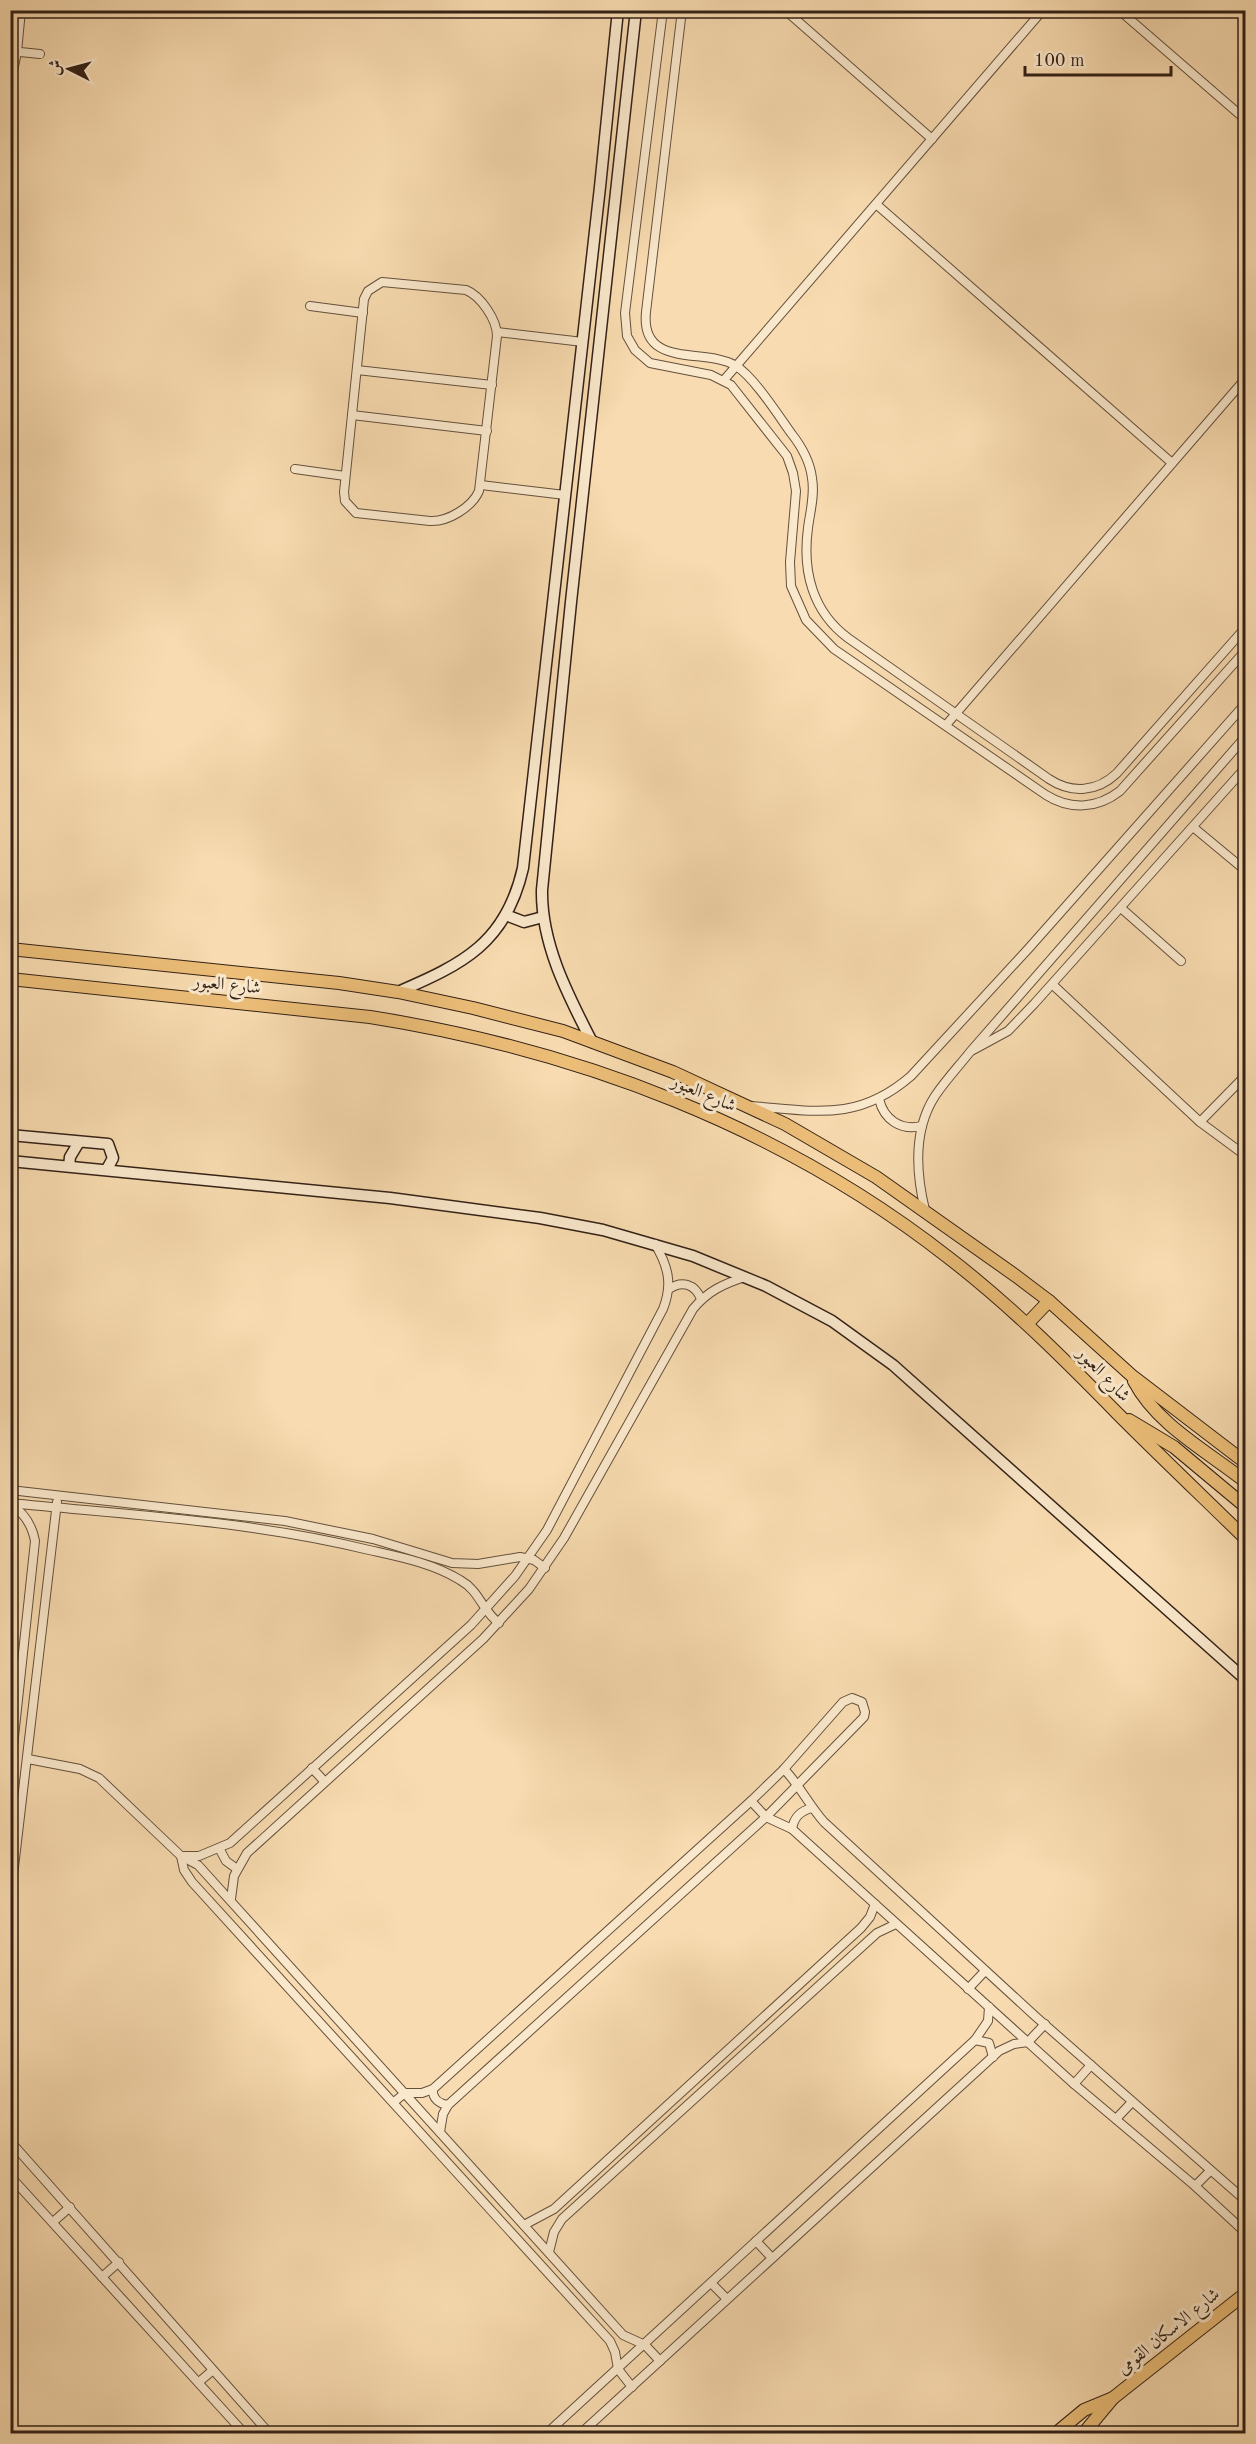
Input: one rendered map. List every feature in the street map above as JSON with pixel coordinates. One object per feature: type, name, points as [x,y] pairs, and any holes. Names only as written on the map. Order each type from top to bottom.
[{"type":"main road","name":"شارع العبور","points":[[10,949],[339,983],[398,992],[518,1019],[592,1042],[673,1072],[749,1106],[835,1152],[925,1210],[1048,1301],[1131,1375],[1245,1463]]},
{"type":"main road","name":"شارع العبور","points":[[10,979],[370,1017],[474,1036],[575,1063],[700,1110],[761,1139],[825,1174],[886,1212],[949,1257],[1028,1324],[1245,1539]]},
{"type":"main road","points":[[1028,1324],[1048,1301]]},
{"type":"main road","points":[[1131,1375],[1144,1397],[1160,1417],[1245,1482]]},
{"type":"main road","points":[[1120,1416],[1164,1440],[1245,1507]]},
{"type":"main road","name":"شارع الاسكان القومى","points":[[1083,2433],[1113,2398],[1245,2294]]},
{"type":"main road","name":"شارع الاسكان القومى","points":[[1055,2433],[1084,2410],[1113,2398]]},
{"type":"street","points":[[10,85],[21,10]]},
{"type":"street","points":[[398,992],[436,976],[464,960],[483,944],[506,915],[518,890],[525,858],[618,10]]},
{"type":"street","points":[[592,1042],[564,985],[543,917],[542,890],[636,10]]},
{"type":"street","points":[[663,10],[629,279],[625,328],[635,350],[650,363],[711,375],[724,380],[737,391],[787,456],[793,473],[796,500],[790,574],[795,598],[806,620],[834,649],[1046,795],[1060,803],[1076,806],[1100,803],[1113,796],[1160,747],[1245,650]]},
{"type":"street","points":[[682,10],[646,324],[652,339],[664,351],[720,360],[736,365],[748,376],[793,435],[807,460],[813,491],[806,564],[814,597],[826,617],[848,638],[1056,783],[1072,789],[1089,789],[1105,783],[1117,773],[1245,627]]},
{"type":"street","points":[[785,10],[932,139]]},
{"type":"street","points":[[724,380],[1043,10]]},
{"type":"street","points":[[1119,10],[1245,120]]},
{"type":"street","points":[[14,52],[40,54]]},
{"type":"street","points":[[876,204],[1172,463]]},
{"type":"street","points":[[382,282],[473,292],[496,325],[497,332],[481,485],[477,496],[469,505],[441,520],[430,521],[356,513],[345,501],[345,476],[364,298],[368,291],[382,282]]},
{"type":"street","points":[[310,306],[363,313]]},
{"type":"street","points":[[497,332],[583,342]]},
{"type":"street","points":[[357,370],[492,385]]},
{"type":"street","points":[[946,725],[1245,378]]},
{"type":"street","points":[[352,415],[487,431]]},
{"type":"street","points":[[296,469],[345,476]]},
{"type":"street","points":[[481,485],[565,495]]},
{"type":"street","points":[[749,1106],[834,1111],[851,1109],[879,1099],[911,1076],[976,1007],[1245,703]]},
{"type":"street","points":[[925,1210],[918,1165],[922,1126],[935,1096],[969,1052],[1245,736]]},
{"type":"street","points":[[1149,738],[1160,747]]},
{"type":"street","points":[[969,1052],[1008,1031],[1053,985],[1245,767]]},
{"type":"street","points":[[1193,827],[1245,871]]},
{"type":"street","points":[[1121,908],[1181,961]]},
{"type":"street","points":[[506,915],[524,922],[543,917]]},
{"type":"street","points":[[1053,985],[1200,1122],[1245,1156]]},
{"type":"street","points":[[1200,1122],[1245,1075]]},
{"type":"street","points":[[879,1099],[883,1110],[894,1123],[911,1128],[922,1126]]},
{"type":"street","points":[[10,1135],[108,1144],[113,1158],[108,1170]]},
{"type":"street","points":[[69,1166],[70,1157],[79,1142]]},
{"type":"street","points":[[10,1161],[390,1198],[540,1218],[603,1230],[655,1244],[745,1277],[818,1313],[853,1335],[893,1365],[1245,1680]]},
{"type":"street","points":[[181,1856],[199,1856],[230,1843],[471,1625],[528,1558],[547,1530],[663,1309],[669,1289],[666,1264],[655,1244]]},
{"type":"street","points":[[231,1899],[237,1869],[247,1853],[499,1623],[545,1568],[693,1309],[701,1299],[719,1286],[745,1277]]},
{"type":"street","points":[[669,1289],[677,1285],[690,1285],[701,1299]]},
{"type":"street","points":[[10,1490],[329,1529],[373,1539],[444,1561],[486,1564],[513,1558],[528,1558],[545,1568]]},
{"type":"street","points":[[10,1901],[15,1826],[28,1759],[58,1496]]},
{"type":"street","points":[[10,1503],[283,1532],[348,1544],[415,1561],[459,1579],[475,1592],[499,1623]]},
{"type":"street","points":[[10,1503],[29,1522],[35,1541],[10,1774]]},
{"type":"street","points":[[217,1524],[219,1514]]},
{"type":"street","points":[[459,1579],[466,1564]]},
{"type":"street","points":[[421,1672],[432,1684]]},
{"type":"street","points":[[394,2102],[405,2093],[422,2093],[433,2089],[751,1801],[784,1769],[843,1702],[852,1698],[862,1702],[864,1717],[766,1817],[448,2105],[443,2114],[440,2132]]},
{"type":"street","points":[[365,1721],[376,1734]]},
{"type":"street","points":[[28,1759],[80,1769],[99,1778],[181,1856],[198,1865],[623,2335],[645,2345],[660,2361]]},
{"type":"street","points":[[312,1768],[324,1781]]},
{"type":"street","points":[[784,1769],[799,1784],[812,1808],[824,1822],[985,1971],[1245,2201]]},
{"type":"street","points":[[751,1801],[766,1817],[792,1829],[1074,2084],[1195,2186],[1245,2233]]},
{"type":"street","points":[[792,1829],[796,1817],[806,1809],[812,1808]]},
{"type":"street","points":[[219,1848],[226,1861],[237,1869]]},
{"type":"street","points":[[181,1856],[184,1870],[192,1882],[610,2342],[615,2352],[618,2369],[632,2387]]},
{"type":"street","points":[[524,2225],[544,2216],[732,2046],[866,1923],[875,1904]]},
{"type":"street","points":[[866,1923],[873,1926],[877,1933]]},
{"type":"street","points":[[549,2252],[556,2227],[562,2219],[877,1933],[896,1924]]},
{"type":"street","points":[[968,1989],[985,1971]]},
{"type":"street","points":[[546,2433],[645,2345],[975,2040],[988,2020],[989,2007]]},
{"type":"street","points":[[580,2433],[993,2057],[1014,2044],[1028,2042],[1045,2024]]},
{"type":"street","points":[[975,2040],[989,2043],[993,2057]]},
{"type":"street","points":[[732,2046],[741,2056]]},
{"type":"street","points":[[1074,2084],[1090,2065]]},
{"type":"street","points":[[433,2089],[435,2098],[448,2105]]},
{"type":"street","points":[[1116,2119],[1132,2102]]},
{"type":"street","points":[[10,2141],[270,2433]]},
{"type":"street","points":[[1195,2186],[1210,2171]]},
{"type":"street","points":[[10,2176],[245,2433]]},
{"type":"street","points":[[53,2222],[70,2208]]},
{"type":"street","points":[[544,2216],[556,2227]]},
{"type":"street","points":[[756,2241],[772,2258]]},
{"type":"street","points":[[102,2277],[119,2262]]},
{"type":"street","points":[[711,2283],[727,2299]]},
{"type":"street","points":[[610,2342],[618,2340],[623,2335]]},
{"type":"street","points":[[199,2382],[213,2370]]}]
